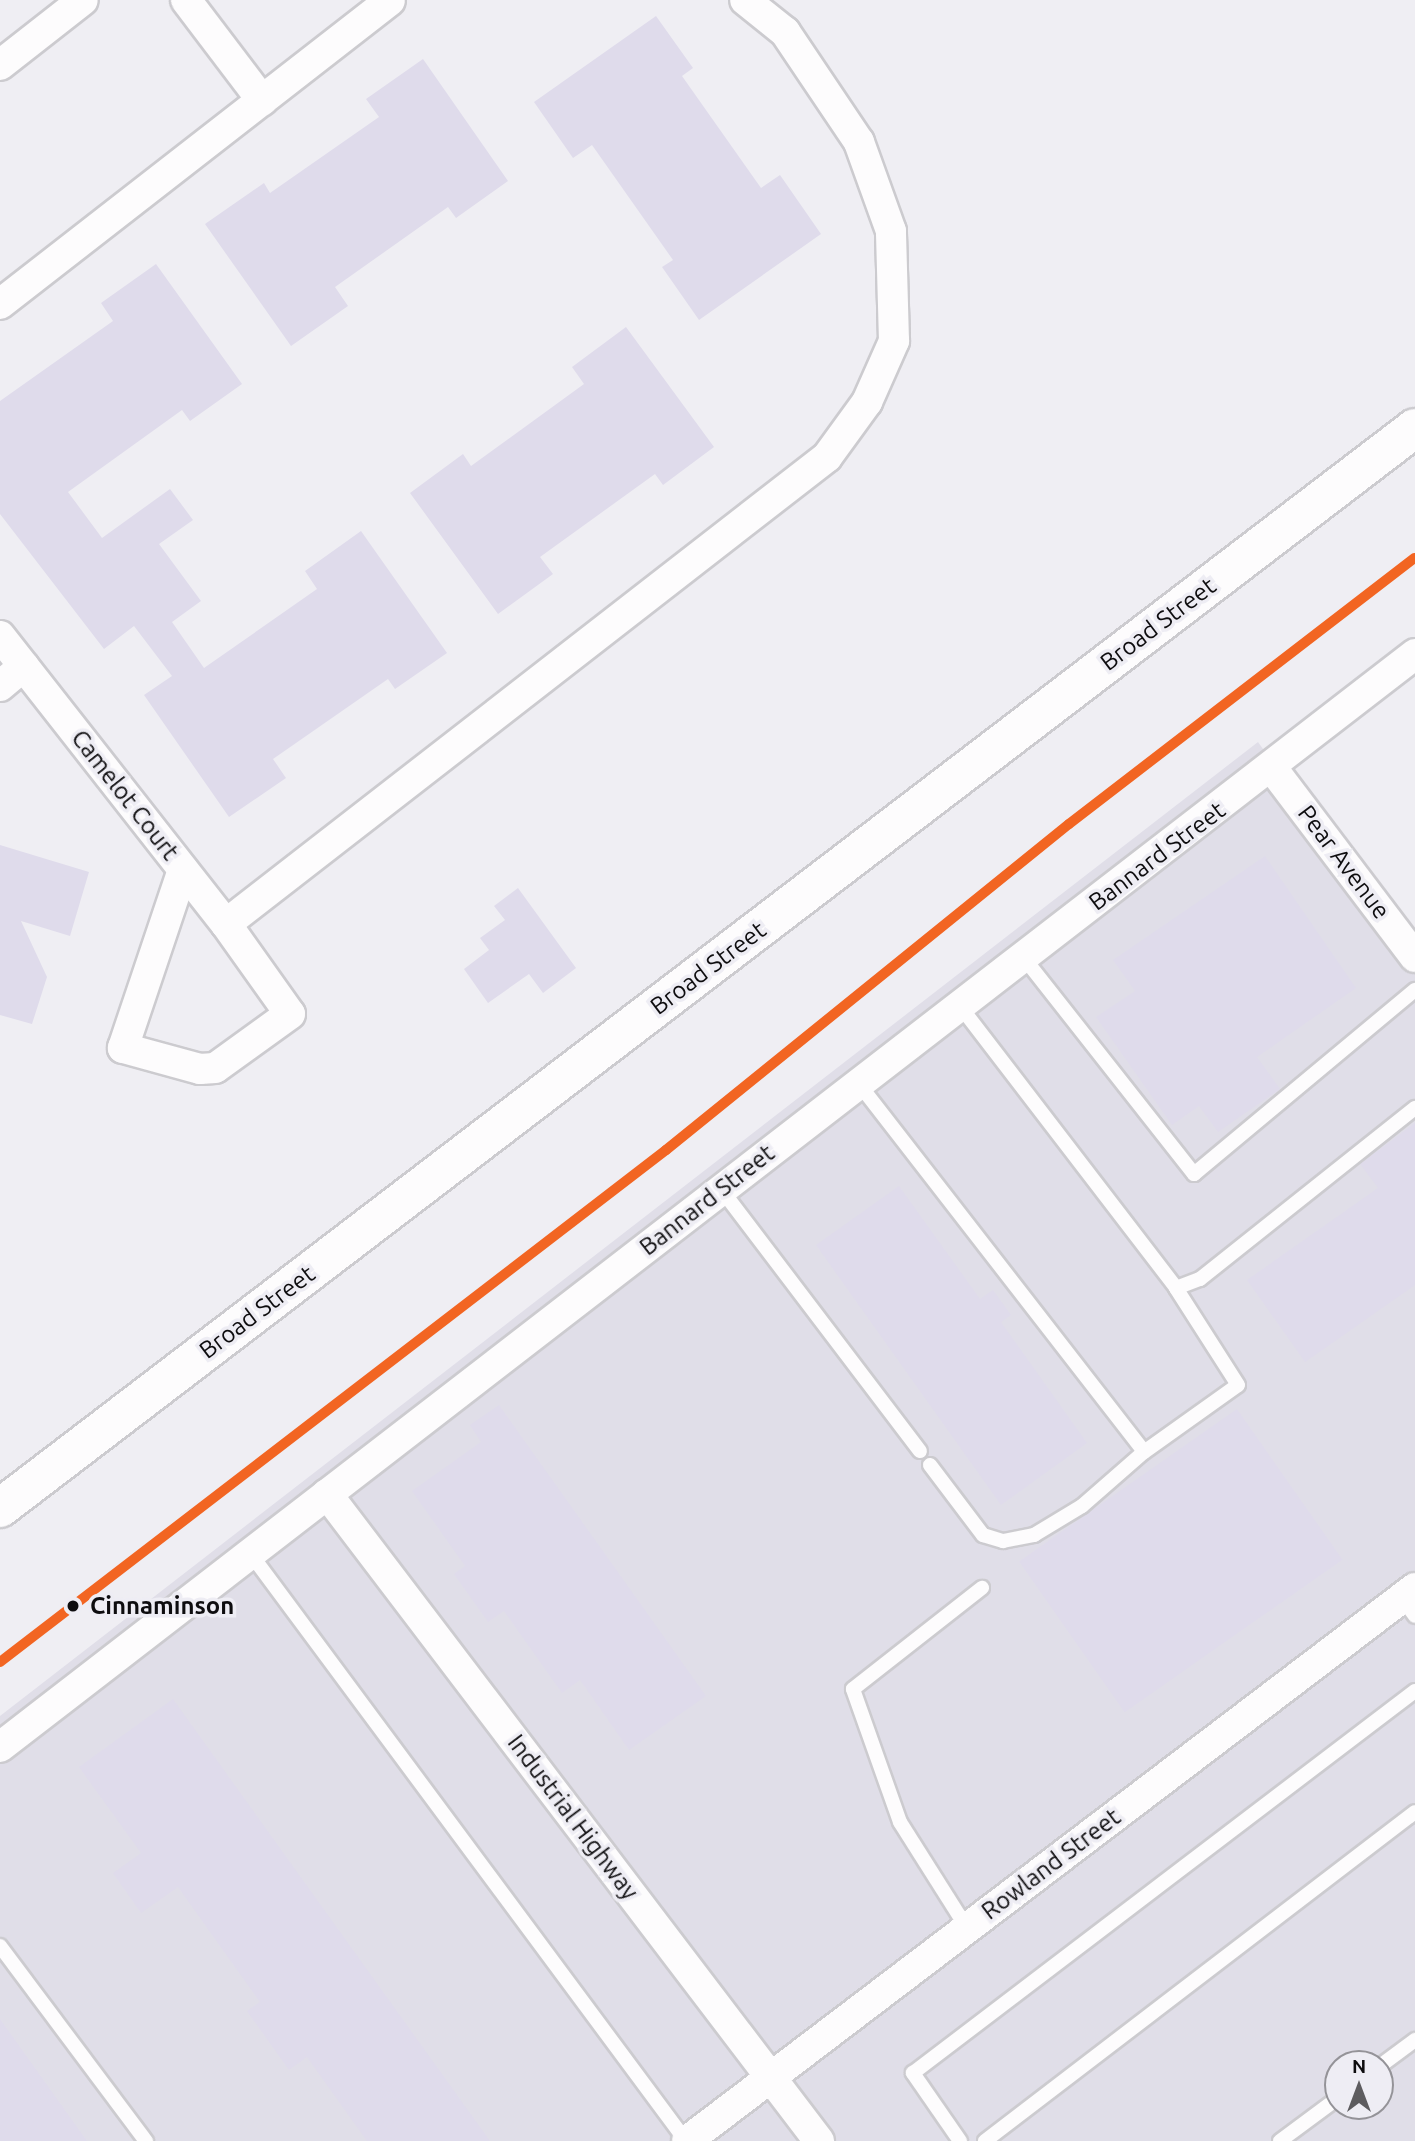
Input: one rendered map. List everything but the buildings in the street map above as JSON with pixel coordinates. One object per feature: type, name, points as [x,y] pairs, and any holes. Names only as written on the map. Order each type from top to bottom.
[{"type":"main road","name":"Broad Street","points":[[0,1508],[1415,428]]},
{"type":"street","points":[[0,65],[83,0]]},
{"type":"street","points":[[186,0],[262,100]]},
{"type":"street","points":[[0,304],[390,0]]},
{"type":"street","points":[[226,924],[827,457],[867,402],[894,341],[891,231],[859,142],[785,32],[745,0]]},
{"type":"street","name":"Camelot Court","points":[[0,636],[226,924],[290,1014],[215,1068],[200,1069],[123,1048],[183,870]]},
{"type":"street","name":"Bannard Street","points":[[0,1747],[721,1189],[1272,768],[1415,654]]},
{"type":"street","points":[[0,685],[24,666]]},
{"type":"street","name":"Pear Avenue","points":[[1272,768],[1415,957]]},
{"type":"street","name":"Industrial Highway","points":[[327,1494],[819,2141]]},
{"type":"street","name":"Rowland Street","points":[[686,2141],[967,1928],[1411,1600]]},
{"type":"lane","points":[[1024,958],[1194,1174],[1415,990]]},
{"type":"lane","points":[[930,1465],[984,1535],[1003,1541],[1034,1535],[1082,1506],[1144,1452],[1238,1385],[1176,1288],[960,1006]]},
{"type":"lane","points":[[859,1084],[1144,1452]]},
{"type":"lane","points":[[1176,1288],[1200,1279],[1415,1108]]},
{"type":"lane","points":[[721,1189],[920,1451]]},
{"type":"lane","points":[[250,1553],[686,2141]]},
{"type":"lane","points":[[967,1928],[901,1822],[853,1689],[982,1588]]},
{"type":"lane","points":[[960,2141],[913,2073],[1415,1691]]},
{"type":"lane","points":[[985,2141],[1415,1812]]},
{"type":"lane","points":[[0,1946],[146,2141]]},
{"type":"lane","points":[[1394,2056],[1415,2040]]},
{"type":"lane","points":[[1280,2141],[1324,2108]]},
{"type":"shaded area","points":[[1258,742],[1415,960],[1415,2141],[0,2141],[0,1716]]},
{"type":"transit line","points":[[0,1662],[666,1150],[1069,824],[1415,558]]},
{"type":"place","name":"Cinnaminson","points":[[73,1606]]}]
